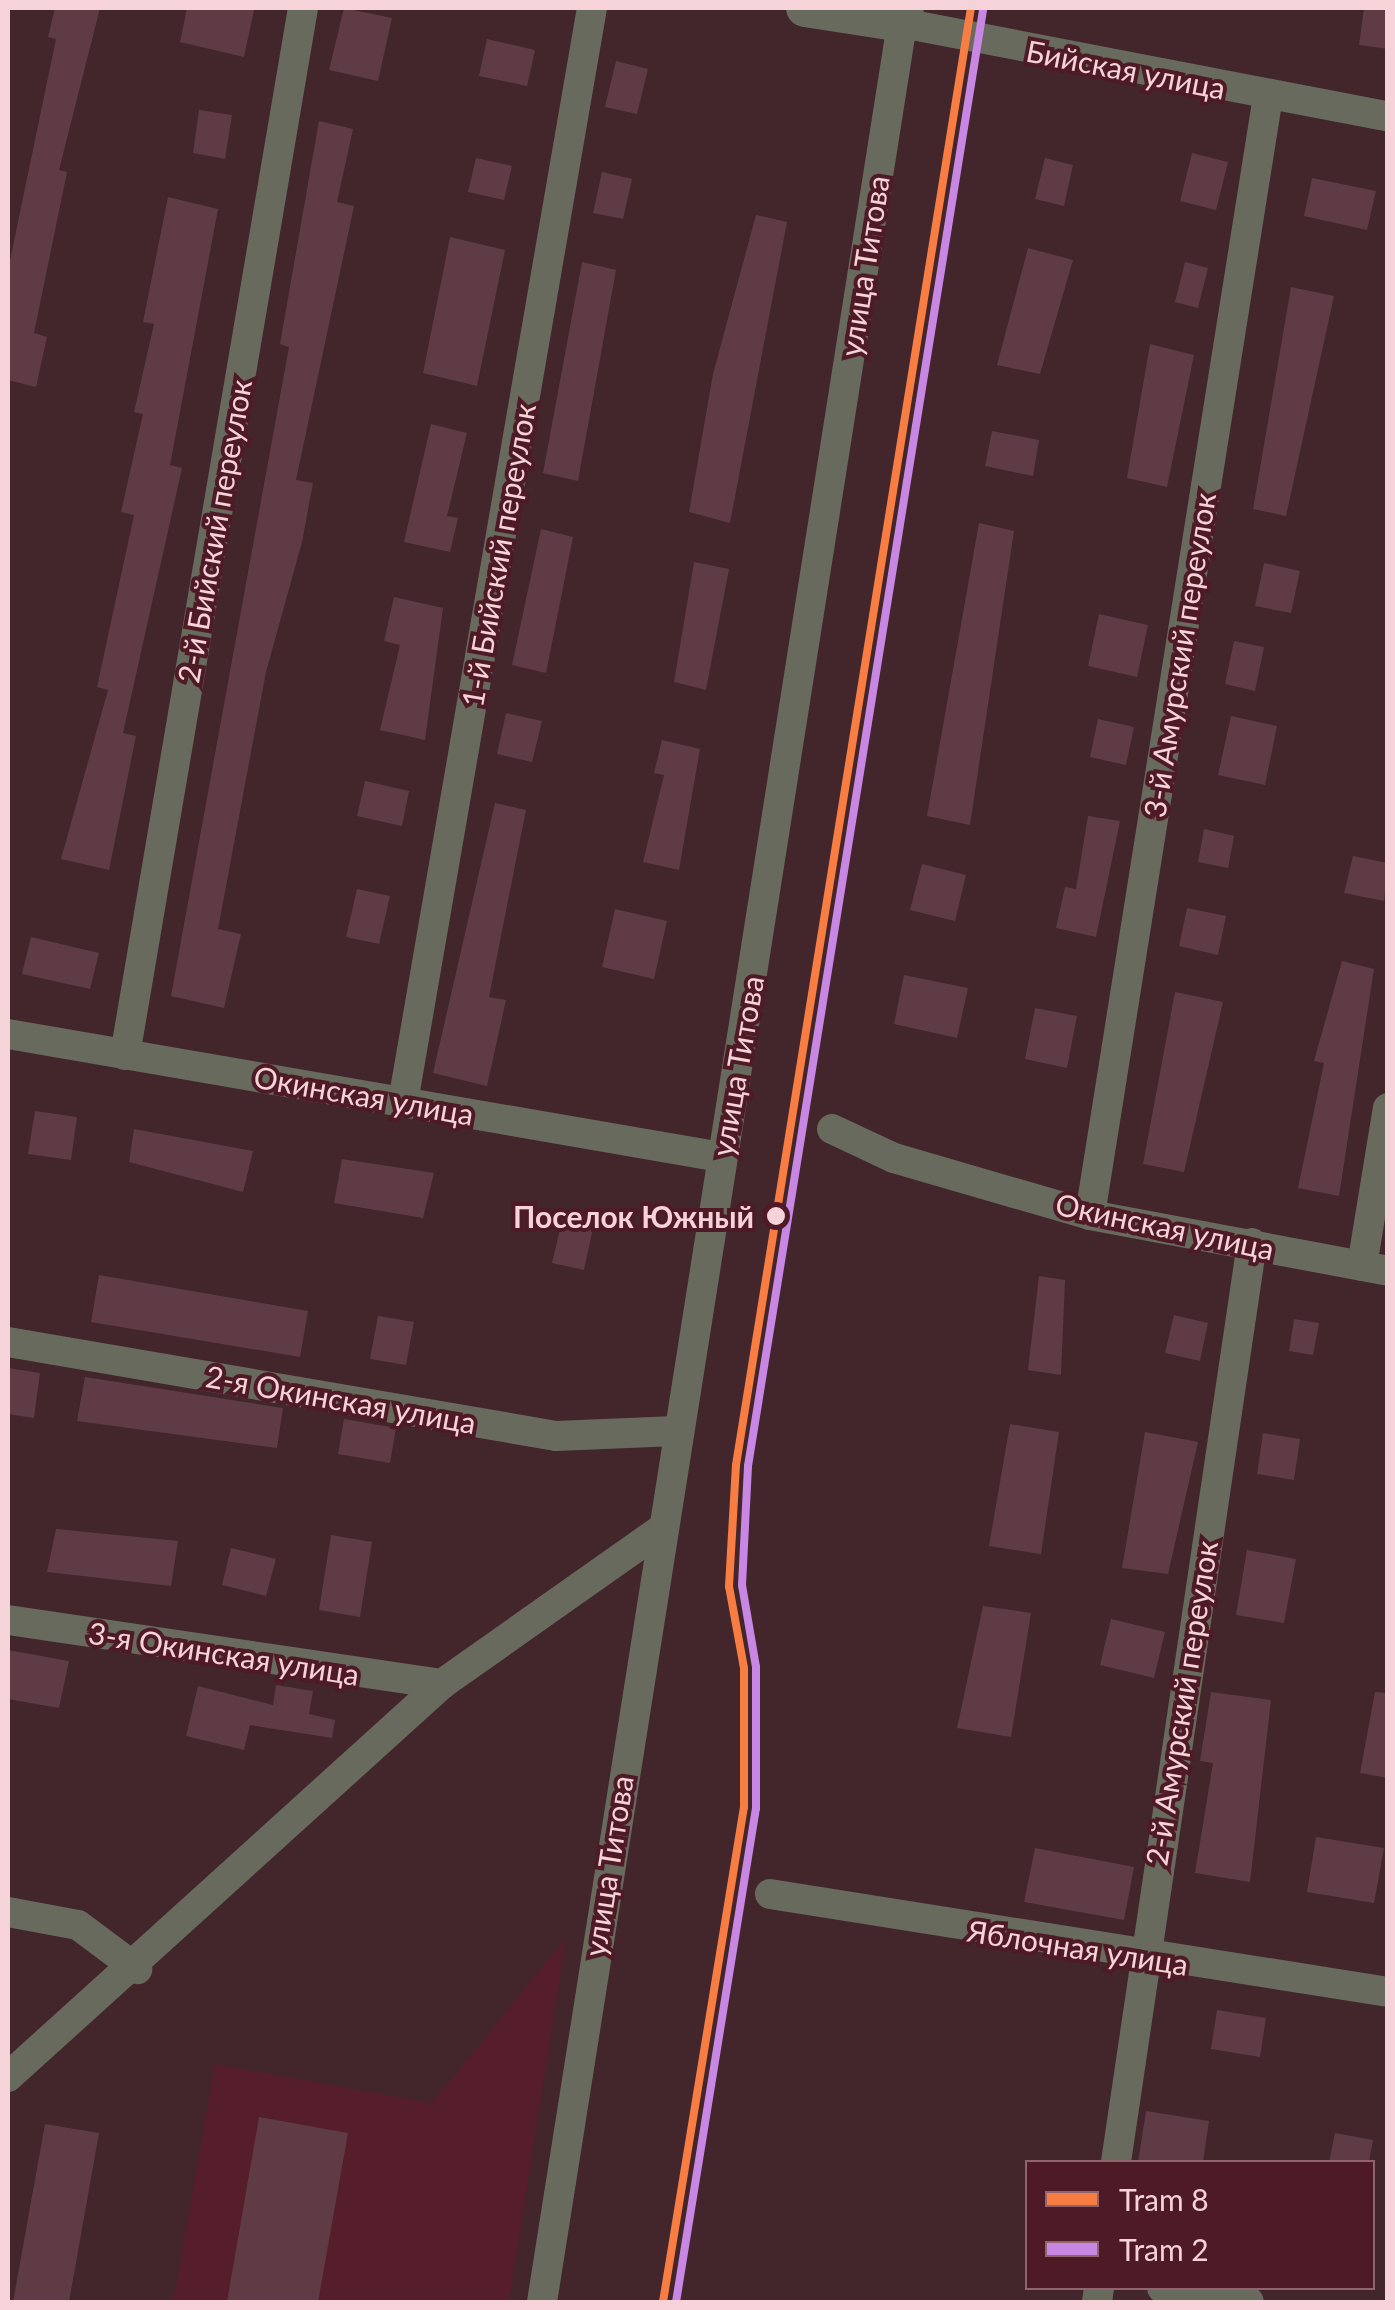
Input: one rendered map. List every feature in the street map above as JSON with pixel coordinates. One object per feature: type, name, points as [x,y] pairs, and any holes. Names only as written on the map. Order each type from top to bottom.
[{"type":"street","name":"2-й Бийский переулок","points":[[125,1054],[303,8]]},
{"type":"street","name":"1-й Бийский переулок","points":[[403,1102],[592,8]]},
{"type":"street","name":"Бийская улица","points":[[805,8],[904,15],[1268,96],[1388,117]]},
{"type":"street","name":"улица Титова","points":[[542,2302],[659,1531],[904,15]]},
{"type":"street","name":"3-й Амурский переулок","points":[[1090,1215],[1268,96]]},
{"type":"street","name":"Окинская улица","points":[[8,1034],[721,1157]]},
{"type":"street","points":[[1375,1269],[1388,1108]]},
{"type":"street","name":"Окинская улица","points":[[832,1129],[894,1158],[1090,1215],[1375,1269]]},
{"type":"street","name":"2-й Амурский переулок","points":[[1116,2160],[1141,1959],[1252,1244]]},
{"type":"street","name":"2-я Окинская улица","points":[[8,1342],[556,1436],[676,1431]]},
{"type":"street","points":[[8,2076],[137,1969],[442,1684],[659,1531]]},
{"type":"street","name":"3-я Окинская улица","points":[[8,1620],[442,1684]]},
{"type":"street","name":"Яблочная улица","points":[[770,1894],[1141,1959],[1388,1992]]},
{"type":"street","points":[[8,1912],[78,1925],[137,1969]]},
{"type":"street","points":[[1174,2290],[1249,2302]]},
{"type":"shaded area","points":[[566,1938],[509,2302],[173,2302],[215,2064],[432,2103]]},
{"type":"building","points":[[55,8],[100,8],[59,170],[67,172],[34,333],[47,337],[36,387],[8,380],[8,270],[56,39],[48,37]]},
{"type":"building","points":[[187,8],[254,10],[244,57],[180,42]]},
{"type":"building","points":[[344,8],[392,18],[378,81],[329,70]]},
{"type":"building","points":[[1364,8],[1388,8],[1388,49],[1359,45]]},
{"type":"building","points":[[487,39],[535,50],[527,86],[479,76]]},
{"type":"building","points":[[616,61],[648,69],[637,114],[605,107]]},
{"type":"building","points":[[199,110],[232,115],[225,159],[193,153]]},
{"type":"building","points":[[319,121],[353,129],[337,202],[354,206],[296,480],[313,483],[302,542],[266,672],[218,929],[241,934],[224,1008],[171,996],[289,347],[280,344]]},
{"type":"building","points":[[1192,153],[1228,162],[1216,210],[1180,201]]},
{"type":"building","points":[[476,158],[512,166],[504,200],[468,192]]},
{"type":"building","points":[[1045,158],[1073,165],[1064,206],[1035,199]]},
{"type":"building","points":[[602,172],[632,179],[623,219],[593,213]]},
{"type":"building","points":[[1312,178],[1376,191],[1367,230],[1304,216]]},
{"type":"building","points":[[168,197],[218,209],[170,465],[182,468],[123,733],[136,736],[109,870],[61,859],[108,690],[97,687],[134,515],[121,512],[143,414],[134,412],[154,324],[143,322]]},
{"type":"building","points":[[756,215],[787,222],[730,523],[689,512],[713,374]]},
{"type":"building","points":[[450,237],[505,250],[477,386],[423,373]]},
{"type":"building","points":[[1028,248],[1073,260],[1040,374],[997,365]]},
{"type":"building","points":[[582,262],[616,270],[578,481],[543,473]]},
{"type":"building","points":[[1185,262],[1208,268],[1198,308],[1175,302]]},
{"type":"building","points":[[1291,287],[1334,296],[1286,516],[1253,509]]},
{"type":"building","points":[[1150,344],[1194,355],[1167,487],[1127,478]]},
{"type":"building","points":[[431,424],[467,433],[447,516],[458,518],[450,552],[404,542]]},
{"type":"building","points":[[992,431],[1039,440],[1033,476],[985,466]]},
{"type":"building","points":[[979,523],[1014,531],[970,825],[927,816]]},
{"type":"building","points":[[541,529],[573,537],[546,673],[512,665]]},
{"type":"building","points":[[694,562],[729,569],[706,690],[674,682]]},
{"type":"building","points":[[1264,563],[1300,571],[1291,613],[1255,606]]},
{"type":"building","points":[[394,597],[443,608],[425,740],[380,730],[400,645],[384,641]]},
{"type":"building","points":[[1099,614],[1148,625],[1137,677],[1088,666]]},
{"type":"building","points":[[1234,641],[1264,647],[1255,691],[1225,684]]},
{"type":"building","points":[[506,713],[542,721],[532,762],[497,754]]},
{"type":"building","points":[[1231,716],[1277,726],[1265,785],[1218,775]]},
{"type":"building","points":[[1098,719],[1134,727],[1126,765],[1090,757]]},
{"type":"building","points":[[662,740],[700,749],[679,870],[643,862],[664,775],[654,773]]},
{"type":"building","points":[[365,781],[409,791],[402,826],[357,816]]},
{"type":"building","points":[[495,803],[526,810],[489,997],[506,1000],[487,1086],[433,1073]]},
{"type":"building","points":[[1088,816],[1120,821],[1096,937],[1056,928],[1065,887],[1076,889]]},
{"type":"building","points":[[1204,829],[1234,836],[1228,868],[1198,862]]},
{"type":"building","points":[[1353,856],[1388,863],[1384,901],[1344,893]]},
{"type":"building","points":[[922,864],[966,875],[955,921],[910,910]]},
{"type":"building","points":[[357,889],[390,896],[379,944],[346,937]]},
{"type":"building","points":[[1187,908],[1226,916],[1218,955],[1179,946]]},
{"type":"building","points":[[615,909],[667,921],[654,979],[602,967]]},
{"type":"building","points":[[31,937],[99,953],[90,989],[22,974]]},
{"type":"building","points":[[1342,961],[1374,969],[1339,1196],[1298,1188],[1324,1063],[1314,1061]]},
{"type":"building","points":[[904,975],[968,988],[957,1038],[894,1024]]},
{"type":"building","points":[[1175,992],[1223,1002],[1184,1172],[1143,1164]]},
{"type":"building","points":[[1035,1008],[1077,1016],[1067,1068],[1025,1059]]},
{"type":"building","points":[[35,1111],[77,1117],[71,1160],[28,1154]]},
{"type":"building","points":[[134,1129],[253,1151],[243,1192],[129,1162]]},
{"type":"building","points":[[342,1159],[434,1173],[423,1218],[334,1203]]},
{"type":"building","points":[[563,1216],[594,1223],[584,1270],[552,1263]]},
{"type":"building","points":[[99,1275],[308,1311],[300,1357],[91,1322]]},
{"type":"building","points":[[1039,1276],[1065,1280],[1061,1375],[1028,1370]]},
{"type":"building","points":[[1174,1315],[1208,1323],[1200,1361],[1165,1353]]},
{"type":"building","points":[[378,1316],[414,1322],[406,1365],[370,1359]]},
{"type":"building","points":[[1294,1319],[1319,1323],[1313,1355],[1289,1351]]},
{"type":"building","points":[[8,1368],[40,1373],[34,1418],[8,1414]]},
{"type":"building","points":[[85,1377],[283,1408],[277,1448],[77,1421]]},
{"type":"building","points":[[344,1419],[396,1428],[390,1463],[338,1454]]},
{"type":"building","points":[[1010,1424],[1059,1432],[1041,1554],[989,1546]]},
{"type":"building","points":[[1145,1432],[1198,1442],[1168,1574],[1122,1568]]},
{"type":"building","points":[[1263,1433],[1300,1439],[1294,1480],[1257,1474]]},
{"type":"building","points":[[56,1529],[178,1541],[171,1586],[47,1572]]},
{"type":"building","points":[[331,1535],[372,1542],[360,1617],[319,1610]]},
{"type":"building","points":[[231,1548],[276,1559],[266,1596],[222,1585]]},
{"type":"building","points":[[1247,1550],[1296,1559],[1284,1623],[1236,1615]]},
{"type":"building","points":[[983,1606],[1031,1613],[1011,1737],[957,1728]]},
{"type":"building","points":[[1111,1619],[1165,1632],[1154,1678],[1100,1665]]},
{"type":"building","points":[[8,1650],[69,1661],[59,1708],[8,1699]]},
{"type":"building","points":[[276,1685],[313,1691],[309,1714],[335,1720],[332,1738],[250,1725],[244,1750],[186,1736],[198,1686],[273,1705]]},
{"type":"building","points":[[1211,1692],[1271,1700],[1250,1882],[1195,1873],[1213,1763],[1200,1761]]},
{"type":"building","points":[[1375,1692],[1388,1693],[1388,1778],[1360,1773]]},
{"type":"building","points":[[1316,1837],[1384,1848],[1374,1903],[1307,1892]]},
{"type":"building","points":[[1035,1848],[1134,1867],[1124,1920],[1024,1902]]},
{"type":"building","points":[[1217,2010],[1266,2018],[1260,2057],[1211,2049]]},
{"type":"building","points":[[1146,2111],[1209,2121],[1203,2160],[1138,2160]]},
{"type":"building","points":[[259,2117],[348,2133],[318,2302],[227,2302]]},
{"type":"building","points":[[45,2124],[99,2133],[69,2302],[13,2302]]},
{"type":"building","points":[[1335,2133],[1373,2140],[1369,2160],[1329,2160]]},
{"type":"tram line","name":"8","points":[[663,2302],[744,1807],[744,1668],[729,1586],[736,1465],[971,8]]},
{"type":"tram line","name":"2","points":[[676,2302],[756,1808],[756,1667],[742,1585],[748,1466],[983,10]]},
{"type":"place","name":"Поселок Южный","points":[[776,1216]]}]
